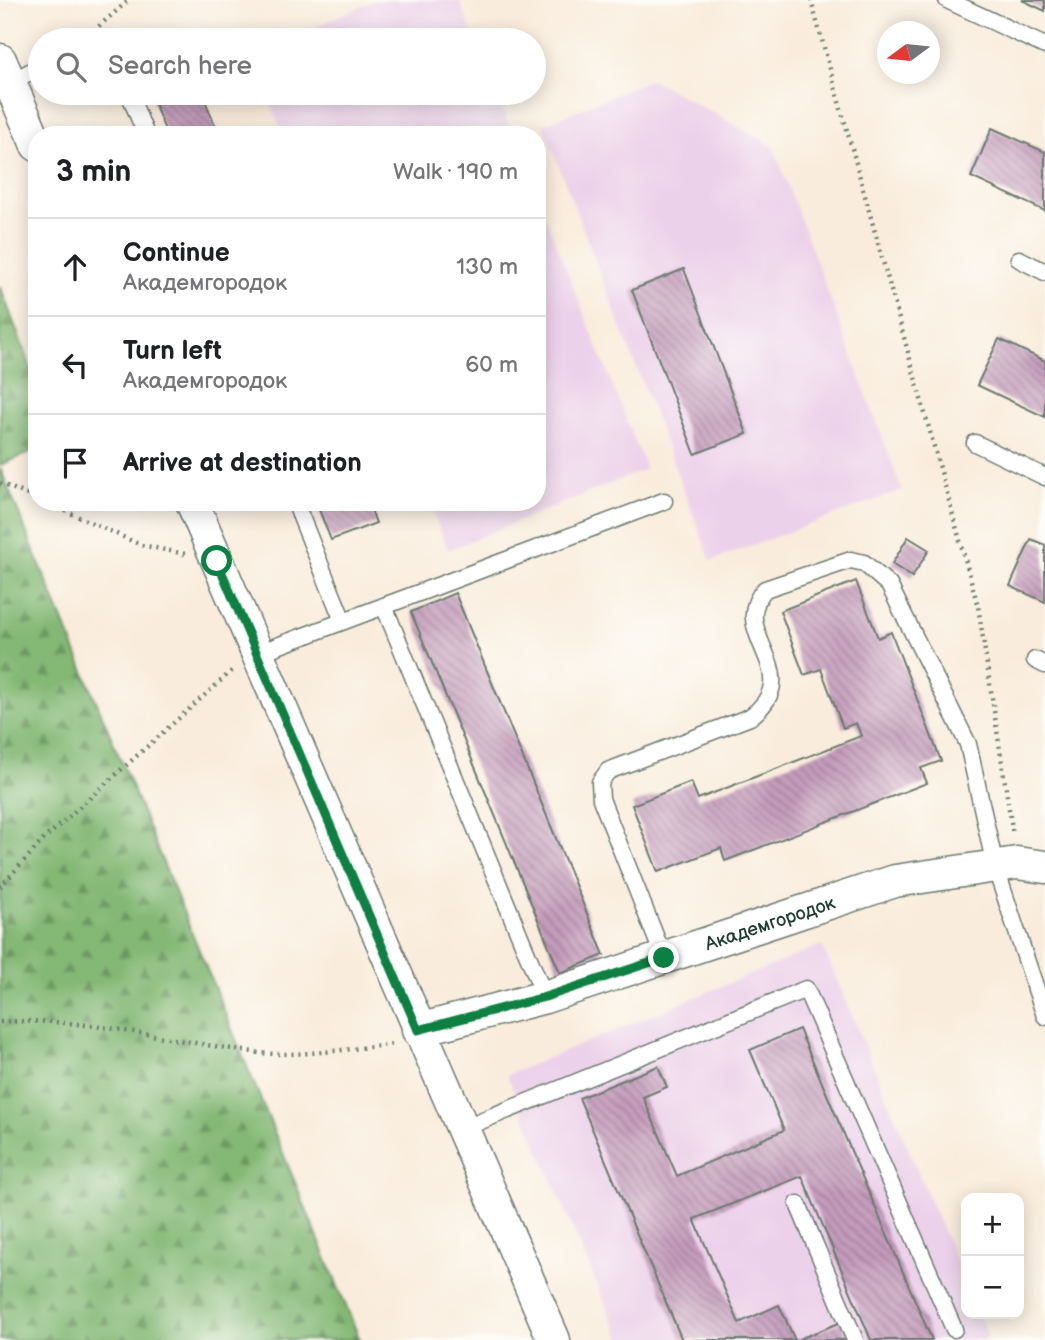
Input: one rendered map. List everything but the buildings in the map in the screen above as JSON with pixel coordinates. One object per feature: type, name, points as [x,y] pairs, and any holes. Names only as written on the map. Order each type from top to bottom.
[{"type":"street","points":[[3,77],[28,127]]},
{"type":"street","points":[[196,511],[554,1340]]},
{"type":"street","name":"Академгородок","points":[[421,1036],[895,881],[1025,868]]},
{"type":"lane","points":[[947,0],[1045,46]]},
{"type":"lane","points":[[3,77],[28,70]]},
{"type":"lane","points":[[134,105],[142,126]]},
{"type":"lane","points":[[1019,259],[1045,272]]},
{"type":"lane","points":[[975,443],[1045,477]]},
{"type":"lane","points":[[256,654],[664,501]]},
{"type":"lane","points":[[299,511],[343,621]]},
{"type":"lane","points":[[664,958],[601,799],[600,782],[608,771],[750,717],[763,708],[774,687],[772,669],[754,620],[755,599],[765,589],[851,560],[864,563],[890,586],[968,744],[1025,868],[1045,1016]]},
{"type":"lane","points":[[384,606],[545,997]]},
{"type":"lane","points":[[461,1129],[806,989],[954,1329]]},
{"type":"lane","points":[[798,1204],[855,1340]]},
{"type":"path","points":[[97,28],[129,0]]},
{"type":"path","points":[[811,0],[978,606],[1025,868]]},
{"type":"path","points":[[0,483],[28,495]]},
{"type":"path","points":[[66,511],[141,545],[217,561]]},
{"type":"path","points":[[0,887],[46,837],[237,666],[256,654]]},
{"type":"path","points":[[0,1022],[27,1020],[264,1053],[421,1036]]},
{"type":"shaded area","points":[[376,0],[459,0],[470,28],[312,28]]},
{"type":"shaded area","points":[[651,79],[773,146],[902,490],[711,561],[546,133],[546,126],[543,125]]},
{"type":"shaded area","points":[[272,105],[501,105],[509,126],[280,126]]},
{"type":"shaded area","points":[[546,219],[646,469],[546,510]]},
{"type":"shaded area","points":[[433,511],[543,511],[448,550]]},
{"type":"shaded area","points":[[822,945],[961,1273],[961,1319],[981,1319],[988,1337],[981,1340],[621,1340],[507,1075]]},
{"type":"green space","points":[[0,286],[28,360],[28,454],[0,465]]},
{"type":"green space","points":[[0,468],[360,1340],[0,1340]]},
{"type":"route","points":[[217,561],[418,1030],[545,997],[664,958]]}]
